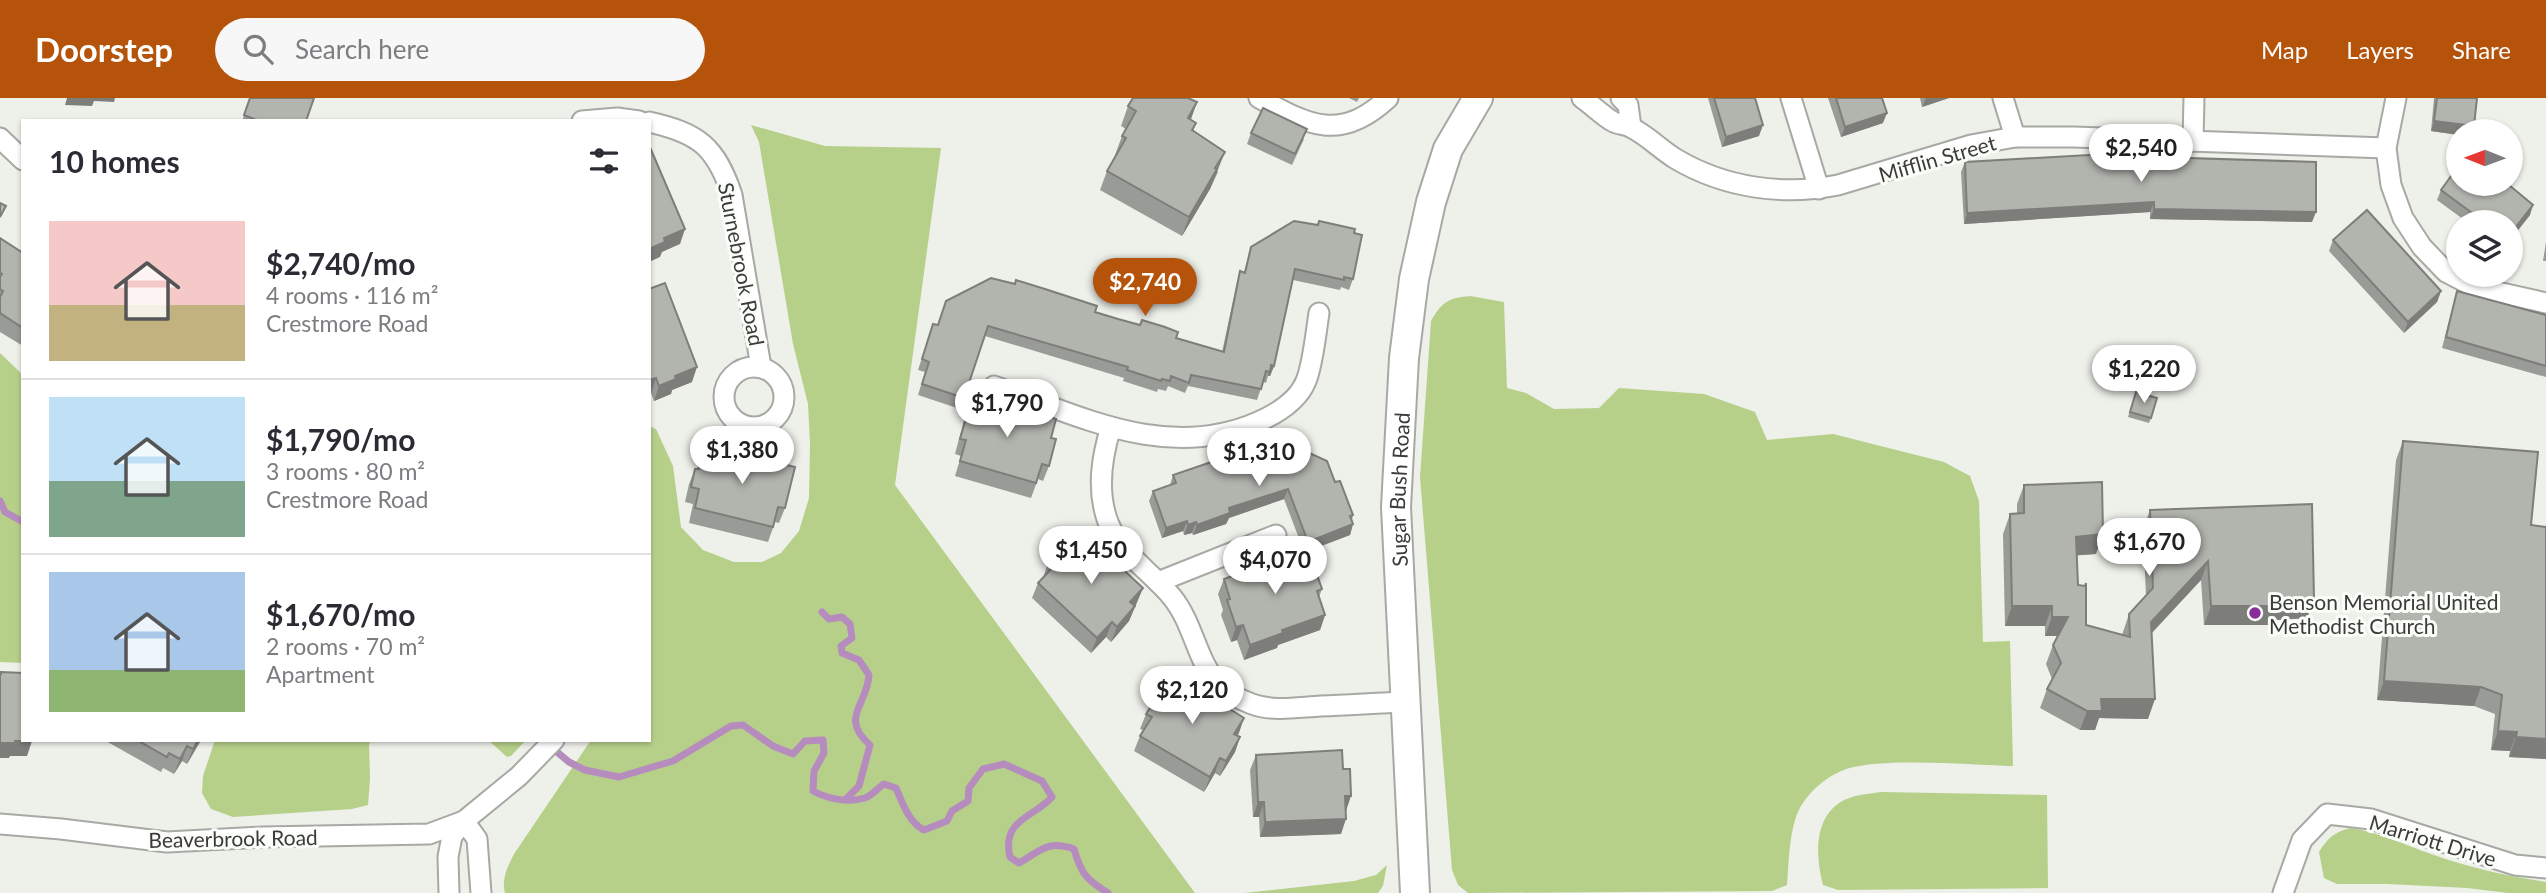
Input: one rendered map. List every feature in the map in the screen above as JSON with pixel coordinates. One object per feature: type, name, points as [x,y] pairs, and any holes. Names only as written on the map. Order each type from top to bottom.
[{"type":"street","points":[[1259,98],[1292,117],[1317,125],[1342,126],[1371,113],[1388,98]]},
{"type":"street","name":"Sugar Bush Road","points":[[1415,893],[1396,507],[1409,309],[1418,253],[1443,162],[1478,98]]},
{"type":"street","name":"Mifflin Street","points":[[1582,98],[1614,122],[1631,127],[1677,159],[1709,176],[1763,188],[1819,189],[1858,181],[1971,145],[2015,137],[2386,148]]},
{"type":"street","points":[[1621,98],[1628,105],[1631,127]]},
{"type":"street","points":[[1791,98],[1819,189]]},
{"type":"street","points":[[2003,98],[2015,137]]},
{"type":"street","points":[[2193,141],[2194,98]]},
{"type":"street","points":[[2396,98],[2386,148],[2391,185],[2403,218],[2422,247],[2446,272],[2475,287],[2546,303]]},
{"type":"street","points":[[605,119],[624,119]]},
{"type":"street","name":"Sturnebrook Road","points":[[651,123],[695,139],[713,152],[723,168],[732,195],[761,367]]},
{"type":"street","points":[[0,138],[21,158]]},
{"type":"street","points":[[994,386],[1133,433],[1177,439],[1202,437],[1243,428],[1270,416],[1291,402],[1306,382],[1320,313]]},
{"type":"street","points":[[1111,427],[1101,470],[1101,492],[1106,519],[1123,546],[1158,582],[1186,617],[1216,683],[1235,696],[1256,705],[1279,708],[1406,702]]},
{"type":"street","points":[[1158,582],[1276,535]]},
{"type":"street","points":[[449,893],[448,857],[452,836],[464,821],[519,776],[552,742]]},
{"type":"street","name":"Marriott Drive","points":[[2283,893],[2302,840],[2327,814],[2371,819],[2515,865],[2546,868]]},
{"type":"street","points":[[464,821],[477,839],[481,860],[481,893]]},
{"type":"street","name":"Beaverbrook Road","points":[[0,824],[167,842],[429,834],[464,821]]},
{"type":"green space","points":[[751,125],[825,146],[941,148],[895,485],[1195,893],[505,893],[507,868],[514,854],[590,742],[651,742],[651,427],[656,429],[673,466],[681,527],[703,550],[734,562],[762,562],[781,553],[799,531],[809,498],[808,404],[793,344],[759,142]]},
{"type":"green space","points":[[1470,296],[1504,302],[1507,388],[1526,393],[1554,409],[1599,408],[1619,388],[1704,394],[1755,412],[1767,440],[1833,434],[1944,462],[1970,476],[1979,501],[1983,642],[2010,641],[2013,766],[1876,764],[1856,766],[1835,774],[1813,790],[1801,806],[1792,834],[1787,885],[1772,891],[1468,893],[1458,885],[1452,870],[1420,477],[1431,321],[1446,302]]},
{"type":"green space","points":[[0,353],[21,373],[21,663],[0,662]]},
{"type":"green space","points":[[214,742],[370,742],[368,805],[352,809],[233,817],[211,809],[202,793],[203,776]]},
{"type":"green space","points":[[490,742],[524,742],[511,756],[507,757]]},
{"type":"green space","points":[[1881,792],[2047,795],[2048,888],[1838,890],[1823,885],[1818,852],[1825,820],[1844,800]]},
{"type":"green space","points":[[2351,828],[2461,864],[2546,882],[2546,893],[2508,893],[2387,884],[2337,884],[2324,878],[2319,852],[2332,836]]},
{"type":"green space","points":[[1387,865],[1383,886],[1378,893],[1244,893],[1354,881],[1376,875]]},
{"type":"building","points":[[250,98],[314,98],[307,119],[254,119],[244,115]]},
{"type":"building","points":[[1133,98],[1188,98],[1197,102],[1188,118],[1196,123],[1192,130],[1225,152],[1189,217],[1107,171],[1126,138],[1122,136],[1136,111],[1128,106]]},
{"type":"building","points":[[1714,98],[1755,98],[1763,125],[1726,137]]},
{"type":"building","points":[[1836,98],[1882,98],[1887,113],[1845,127]]},
{"type":"building","points":[[2437,98],[2477,98],[2475,119],[2434,121]]},
{"type":"building","points":[[1263,108],[1307,129],[1295,154],[1251,133]]},
{"type":"building","points":[[651,150],[685,229],[664,238],[665,242],[651,248]]},
{"type":"building","points":[[2124,153],[2124,156],[2316,162],[2316,212],[2154,209],[2154,202],[1967,213],[1965,162]]},
{"type":"building","points":[[2449,196],[2522,196],[2533,205],[2523,218],[2523,210],[2468,210]]},
{"type":"building","points":[[0,203],[6,206],[0,217]]},
{"type":"building","points":[[2367,210],[2441,291],[2408,322],[2333,240]]},
{"type":"building","points":[[1294,221],[1318,225],[1319,221],[1355,229],[1354,233],[1362,235],[1353,279],[1344,277],[1344,280],[1295,269],[1274,366],[1271,365],[1270,372],[1266,371],[1261,389],[1191,375],[1189,383],[1171,376],[1170,381],[1161,381],[1127,370],[1128,367],[988,326],[964,398],[922,384],[929,362],[922,359],[933,324],[938,325],[946,301],[991,278],[1015,284],[1016,280],[1045,289],[1097,306],[1095,312],[1118,319],[1140,325],[1142,320],[1165,327],[1178,332],[1176,338],[1224,352],[1240,271],[1245,273],[1251,247]]},
{"type":"building","points":[[0,238],[21,252],[21,327],[0,313],[0,297],[3,291],[0,289]]},
{"type":"building","points":[[665,283],[697,367],[659,386],[656,378],[651,379],[651,288]]},
{"type":"building","points":[[2457,291],[2546,315],[2546,366],[2446,337]]},
{"type":"building","points":[[2136,392],[2157,398],[2151,418],[2130,412]]},
{"type":"building","points":[[973,394],[1056,419],[1051,438],[1056,439],[1049,466],[1042,464],[1036,483],[960,461],[966,440],[960,439]]},
{"type":"building","points":[[1285,436],[1287,443],[1327,461],[1335,482],[1340,481],[1353,515],[1350,516],[1353,524],[1308,542],[1288,489],[1229,508],[1230,513],[1197,525],[1196,522],[1188,525],[1187,521],[1166,528],[1153,491],[1176,483],[1173,475],[1220,459],[1219,456]]},
{"type":"building","points":[[2403,441],[2538,452],[2531,525],[2546,527],[2546,739],[2516,737],[2517,732],[2498,731],[2502,695],[2481,687],[2384,681]]},
{"type":"building","points":[[704,446],[795,467],[785,508],[778,507],[773,527],[695,508],[699,489],[691,487],[695,469],[699,469]]},
{"type":"building","name":"Benson Memorial United Methodist Church","points":[[2102,482],[2103,534],[2076,537],[2078,585],[2085,586],[2086,583],[2086,625],[2130,637],[2129,614],[2153,588],[2150,510],[2312,504],[2314,599],[2281,601],[2280,606],[2211,606],[2208,561],[2151,622],[2155,699],[2101,699],[2102,711],[2087,711],[2047,689],[2061,663],[2053,645],[2068,617],[2052,617],[2052,606],[2012,606],[2010,514],[2024,513],[2024,485]]},
{"type":"building","points":[[1084,533],[1143,588],[1130,602],[1135,606],[1117,627],[1112,622],[1097,638],[1038,583],[1053,567],[1048,563],[1067,543],[1071,548]]},
{"type":"building","points":[[1307,547],[1322,589],[1317,591],[1325,615],[1250,645],[1243,625],[1236,627],[1227,600],[1230,599],[1224,579]]},
{"type":"building","points":[[21,673],[21,741],[15,743],[0,743],[1,674]]},
{"type":"building","points":[[1176,675],[1244,718],[1234,734],[1240,737],[1226,761],[1220,758],[1210,777],[1140,736],[1152,717],[1146,714],[1161,690],[1166,693]]},
{"type":"building","points":[[141,742],[197,742],[193,749],[187,746],[180,759],[169,753],[167,757]]},
{"type":"building","points":[[1342,750],[1343,769],[1350,769],[1351,796],[1345,796],[1346,819],[1265,822],[1264,802],[1258,802],[1256,755]]},
{"type":"waterway","points":[[0,501],[5,512],[21,521]]},
{"type":"waterway","points":[[822,612],[829,619],[842,617],[850,624],[852,638],[841,646],[842,653],[859,660],[869,675],[857,711],[856,727],[870,745],[859,786],[847,798]]},
{"type":"waterway","points":[[551,747],[569,762],[585,770],[619,777],[673,761],[731,726],[743,725],[773,746],[793,754],[805,741],[823,740],[824,753],[814,771],[813,791],[832,798],[852,800],[867,797],[884,784],[896,788],[910,817],[924,830],[947,821],[952,811],[968,801],[969,788],[983,769],[1004,764],[1042,781],[1052,797],[1021,820],[1010,834],[1010,857],[1019,863],[1051,846],[1074,849],[1086,876],[1108,893]]},
{"type":"place","name":"Benson Memorial United Methodist Church","points":[[2255,613]]}]
